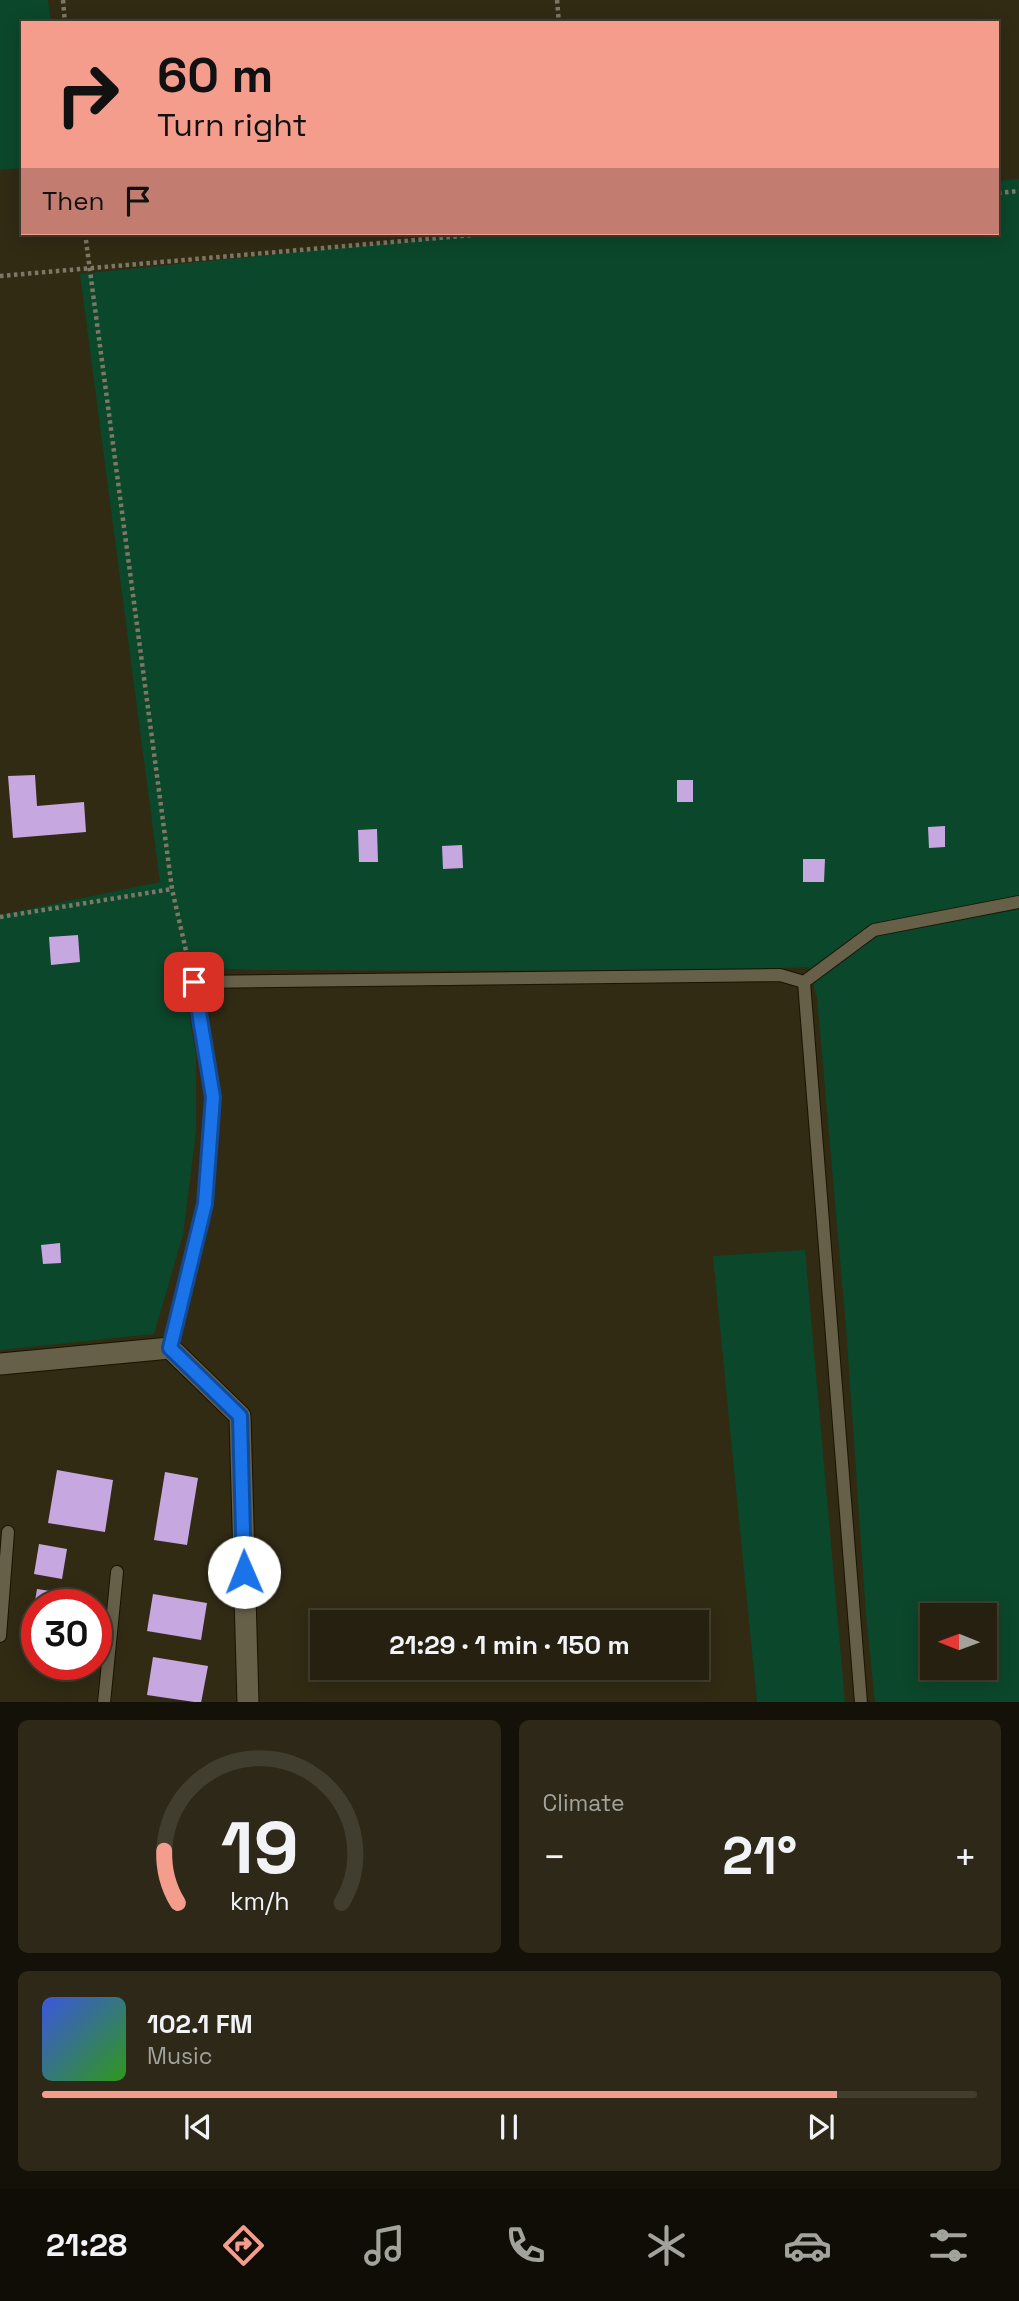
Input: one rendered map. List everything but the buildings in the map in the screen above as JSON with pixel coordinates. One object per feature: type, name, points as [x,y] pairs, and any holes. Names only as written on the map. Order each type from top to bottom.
[{"type":"street","points":[[0,1364],[170,1348],[240,1416],[248,1702]]},
{"type":"lane","points":[[804,982],[874,930],[1019,902]]},
{"type":"lane","points":[[170,1348],[205,1204],[213,1097],[194,982],[779,975],[804,982]]},
{"type":"lane","points":[[804,982],[861,1702]]},
{"type":"lane","points":[[0,1636],[8,1532]]},
{"type":"lane","points":[[104,1702],[117,1572]]},
{"type":"path","points":[[63,0],[65,21]]},
{"type":"path","points":[[557,0],[559,21]]},
{"type":"path","points":[[999,193],[1019,191]]},
{"type":"path","points":[[85,235],[172,889],[194,982]]},
{"type":"path","points":[[0,276],[473,235]]},
{"type":"path","points":[[0,918],[172,889]]},
{"type":"green space","points":[[0,0],[48,0],[51,21],[21,21],[21,168],[0,170]]},
{"type":"green space","points":[[1019,179],[1019,1702],[875,1702],[817,997],[809,967],[699,971],[253,970],[171,966],[186,998],[196,1055],[196,1132],[183,1235],[154,1334],[0,1350],[0,915],[160,882],[80,274],[466,235],[999,235],[999,181]]},
{"type":"green space","points":[[805,1250],[845,1702],[757,1702],[713,1256]]},
{"type":"route","points":[[194,982],[213,1097],[205,1204],[170,1348],[240,1416],[244,1572]]}]
